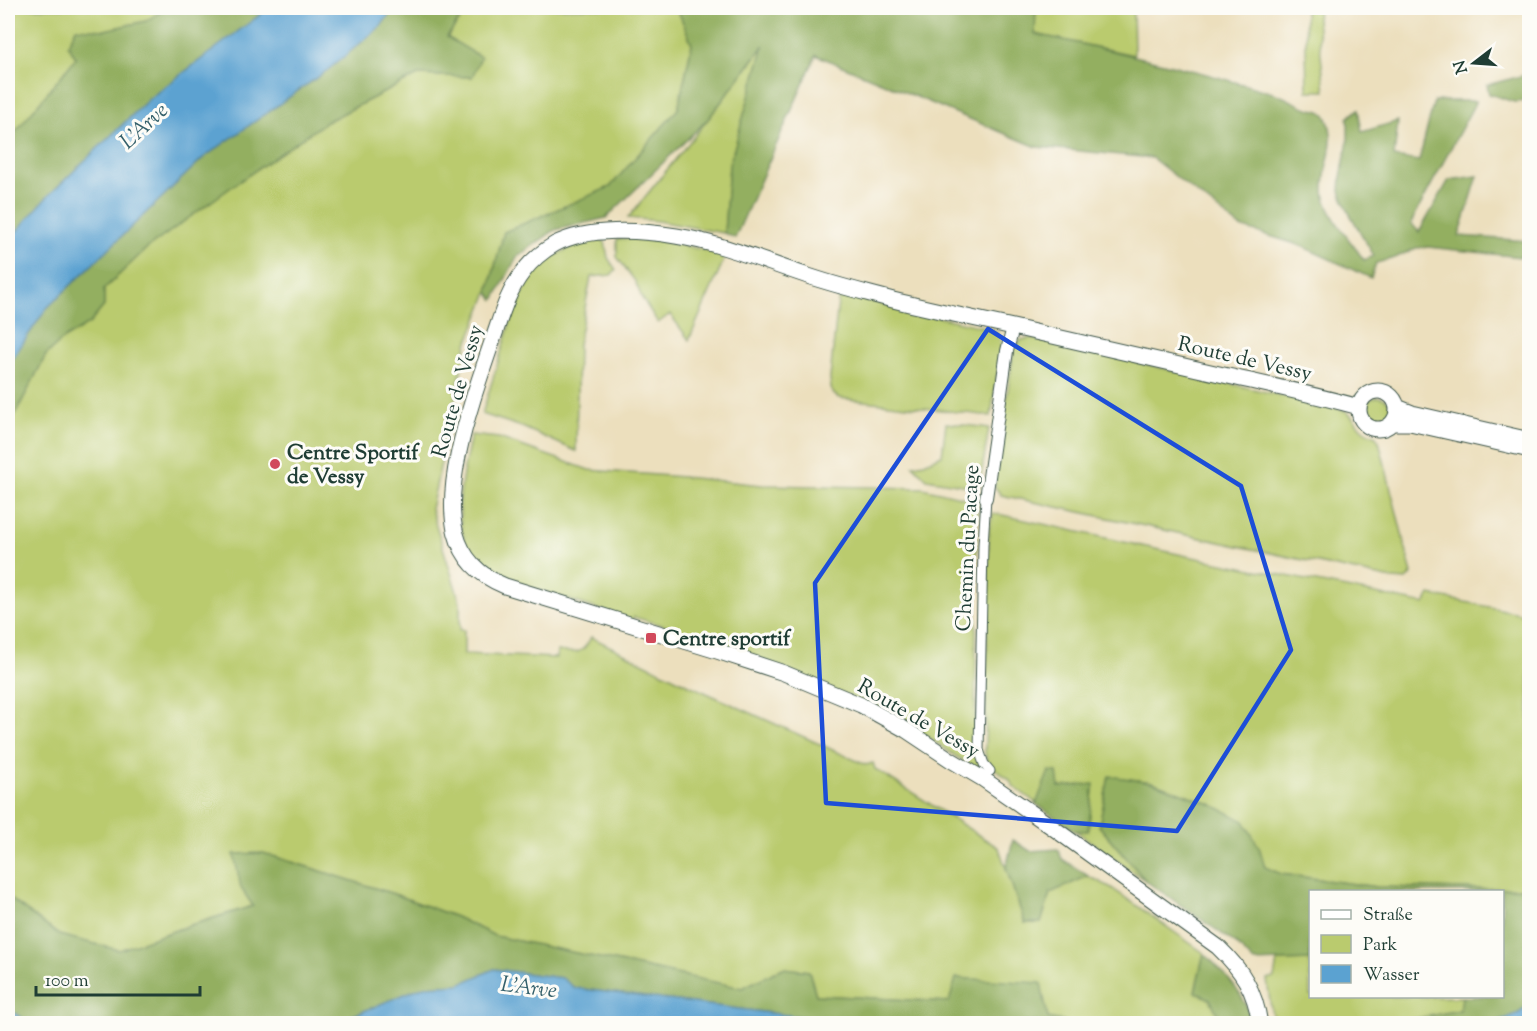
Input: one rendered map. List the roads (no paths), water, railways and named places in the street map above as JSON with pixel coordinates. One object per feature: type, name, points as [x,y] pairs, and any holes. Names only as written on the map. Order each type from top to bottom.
[{"type":"street","name":"Route de Vessy","points":[[1260,1023],[1253,995],[1244,976],[1218,947],[1042,820],[906,730],[861,705],[784,673],[492,581],[473,567],[458,542],[453,515],[454,478],[466,424],[488,353],[513,287],[523,271],[545,250],[558,243],[573,237],[610,232],[674,236],[727,248],[837,286],[1359,407]]},
{"type":"street","name":"Chemin du Pacage","points":[[990,771],[984,764],[979,750],[983,545],[986,498],[1007,351],[1013,327]]},
{"type":"street","points":[[1374,391],[1390,395],[1396,406],[1397,412],[1392,423],[1380,429],[1370,427],[1363,421],[1359,412],[1360,403],[1366,395],[1374,391]]},
{"type":"street","points":[[1396,406],[1412,413],[1530,440]]},
{"type":"street","points":[[1392,423],[1410,423],[1530,450]]},
{"type":"water","name":"L'Arve","points":[[269,8],[394,8],[381,26],[329,69],[203,158],[46,309],[8,365],[8,241],[48,196],[150,98]]},
{"type":"water","name":"L'Arve","points":[[494,969],[562,978],[575,988],[850,1023],[335,1023],[424,986],[460,984]]},
{"type":"water","points":[[1529,1005],[1529,1023],[1496,1023],[1519,1013]]},
{"type":"water","points":[[8,1008],[28,1023],[8,1023]]},
{"type":"place","name":"Centre Sportif de Vessy","points":[[275,464]]},
{"type":"place","name":"Centre sportif","points":[[651,638]]}]
